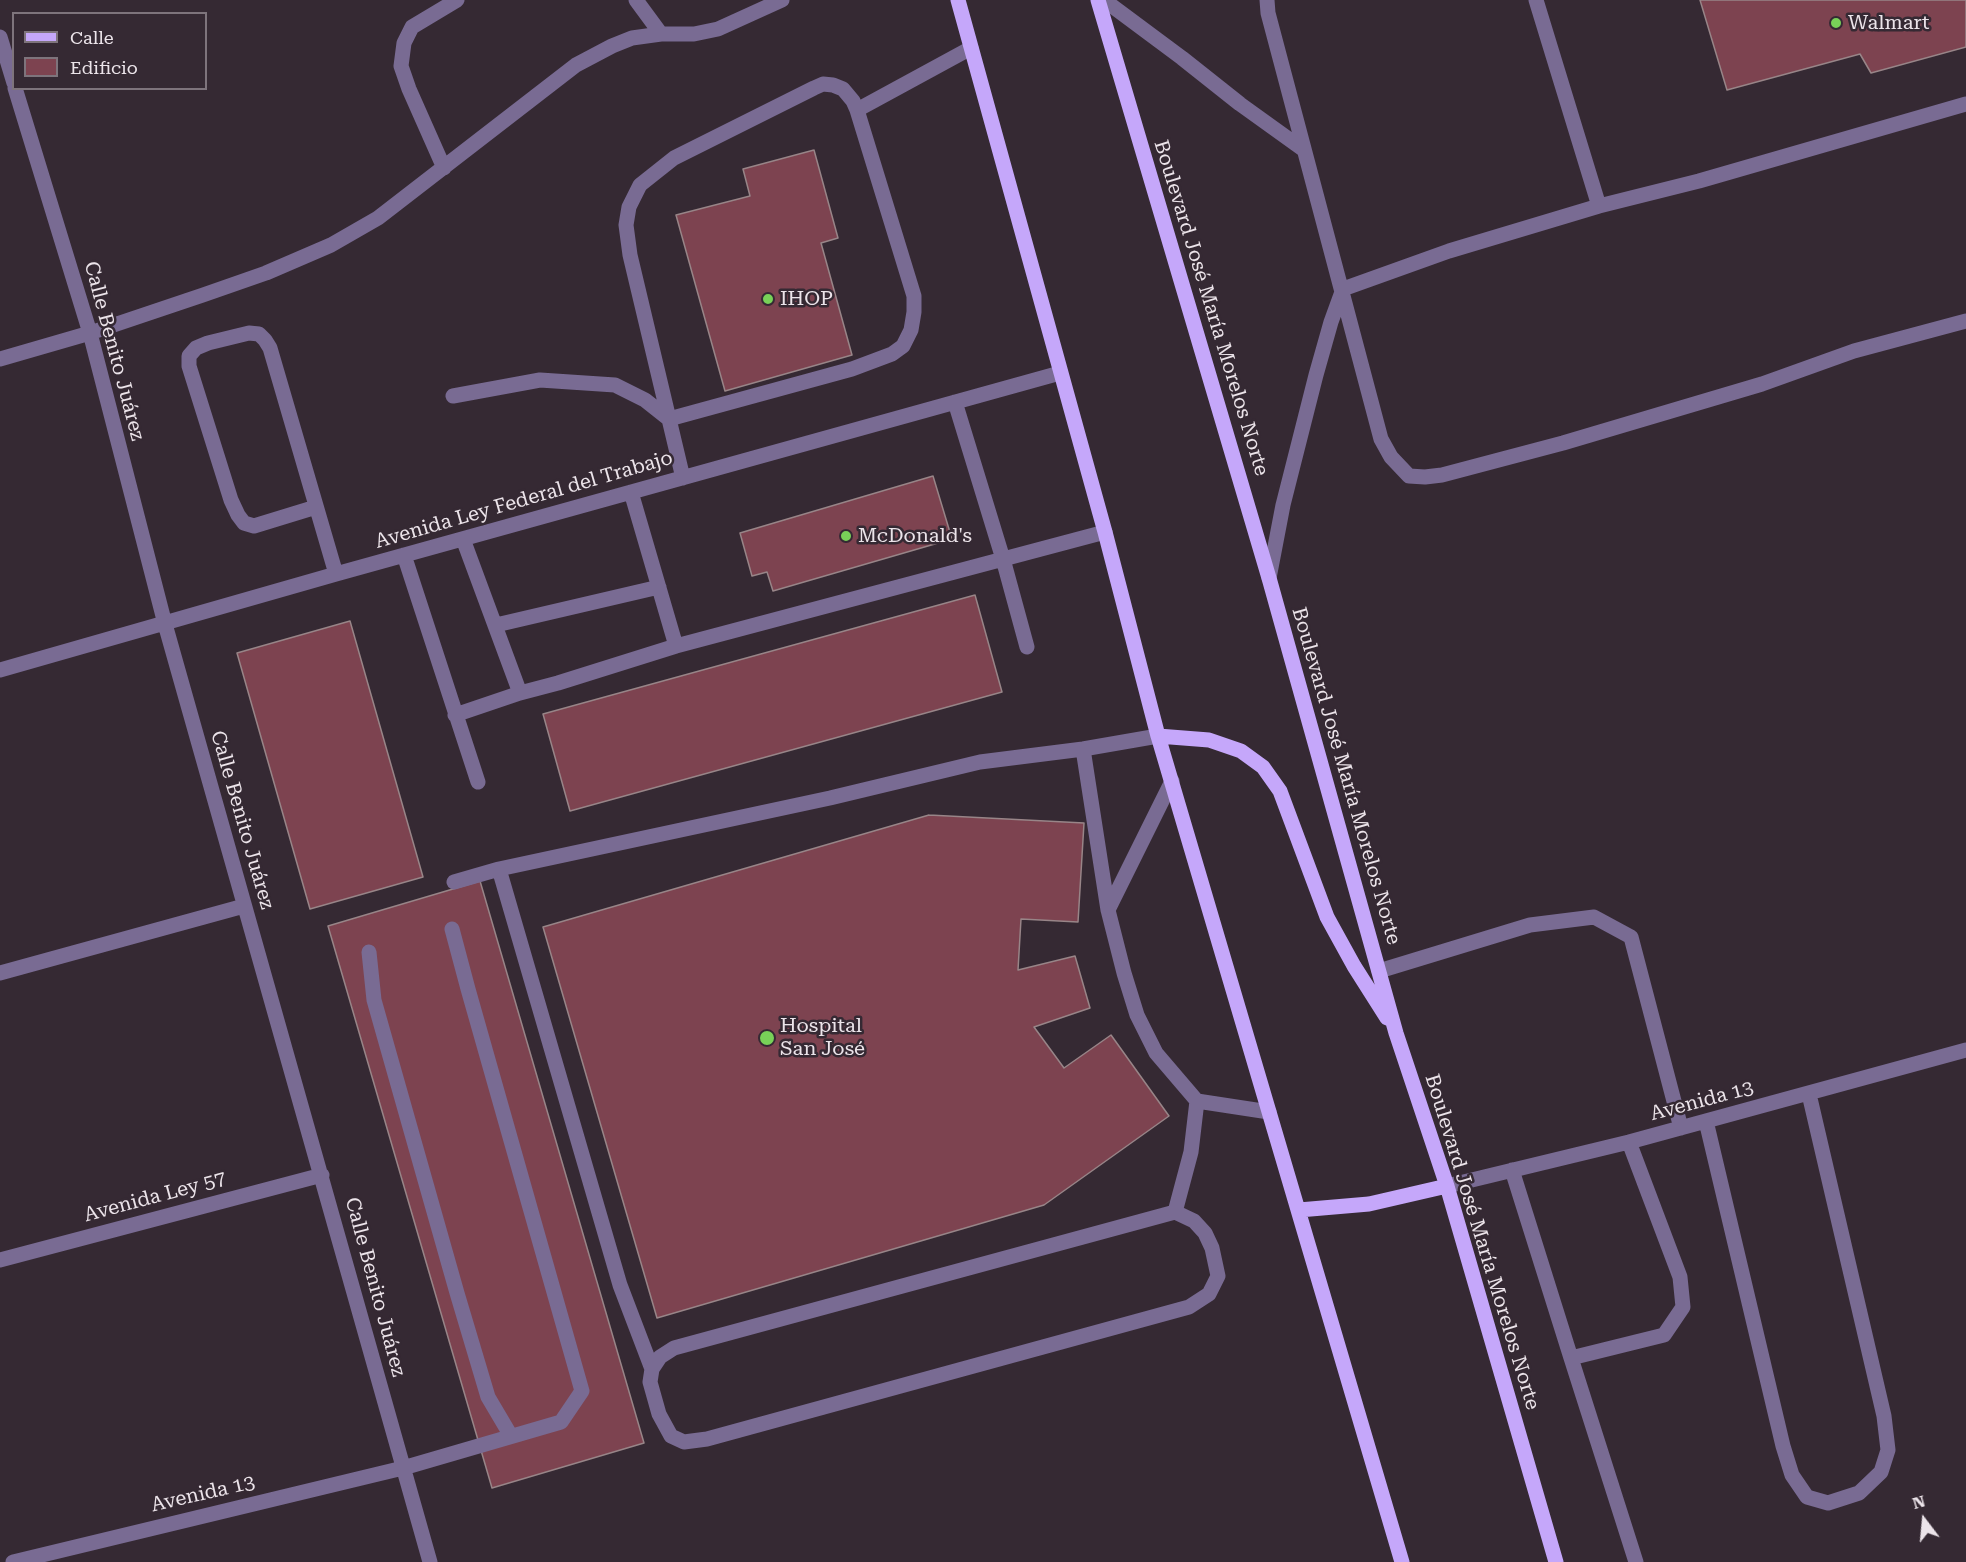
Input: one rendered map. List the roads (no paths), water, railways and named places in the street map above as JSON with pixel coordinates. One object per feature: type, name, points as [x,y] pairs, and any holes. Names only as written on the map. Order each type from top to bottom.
[{"type":"main road","points":[[958,0],[1105,532],[1158,736],[1402,1562]]},
{"type":"main road","name":"Boulevard José María Morelos Norte","points":[[1098,0],[1269,578],[1396,1033],[1447,1186],[1556,1562]]},
{"type":"main road","points":[[1158,736],[1209,740],[1241,751],[1263,767],[1280,791],[1328,917],[1354,966],[1396,1033]]},
{"type":"main road","points":[[1299,1210],[1369,1204],[1447,1186]]},
{"type":"street","points":[[444,168],[401,66],[404,43],[412,27],[457,0]]},
{"type":"street","points":[[636,0],[661,34]]},
{"type":"street","points":[[0,359],[90,333],[266,273],[331,245],[378,218],[576,65],[632,38],[661,34],[694,34],[718,29],[782,0]]},
{"type":"street","points":[[1104,0],[1304,150]]},
{"type":"street","points":[[1267,0],[1268,13],[1381,439],[1402,471],[1409,476],[1425,477],[1469,469],[1563,443],[1762,384],[1854,351],[1966,321]]},
{"type":"street","points":[[1536,0],[1599,206]]},
{"type":"street","points":[[1,45],[12,77]]},
{"type":"street","points":[[857,110],[971,48]]},
{"type":"street","points":[[669,419],[852,369],[892,354],[903,346],[911,330],[914,296],[857,110],[843,89],[823,84],[674,158],[640,185],[629,207],[626,225],[630,255],[683,478]]},
{"type":"street","name":"Calle Benito Juárez","points":[[16,90],[90,333],[165,624],[430,1562]]},
{"type":"street","points":[[1343,289],[1449,251],[1599,206],[1699,182],[1966,104]]},
{"type":"street","points":[[1269,578],[1283,505],[1313,385],[1343,289]]},
{"type":"street","points":[[316,507],[255,526],[244,523],[231,500],[189,366],[189,356],[196,348],[207,343],[249,333],[259,334],[270,348],[336,574]]},
{"type":"street","name":"Avenida Ley Federal del Trabajo","points":[[0,670],[1060,373]]},
{"type":"street","points":[[453,396],[540,380],[615,386],[645,400],[669,419]]},
{"type":"street","points":[[955,402],[1027,647]]},
{"type":"street","points":[[632,492],[676,646]]},
{"type":"street","points":[[455,715],[676,646],[1105,532]]},
{"type":"street","points":[[463,539],[520,693]]},
{"type":"street","points":[[404,555],[478,782]]},
{"type":"street","points":[[496,625],[658,587]]},
{"type":"street","points":[[454,882],[499,869],[830,798],[980,762],[1083,749],[1158,736]]},
{"type":"street","points":[[1083,749],[1108,910],[1137,1015],[1156,1053],[1197,1101],[1269,1112]]},
{"type":"street","points":[[1108,910],[1172,781]]},
{"type":"street","points":[[499,869],[620,1285],[652,1369]]},
{"type":"street","points":[[0,972],[244,906]]},
{"type":"street","points":[[1379,971],[1530,925],[1594,917],[1631,937],[1681,1128]]},
{"type":"street","name":"Avenida 13","points":[[13,1562],[403,1468],[561,1422],[582,1391],[453,929]]},
{"type":"street","points":[[369,952],[374,1000],[457,1293],[488,1397],[511,1436]]},
{"type":"street","name":"Avenida 13","points":[[1447,1186],[1629,1142],[1966,1050]]},
{"type":"street","points":[[1706,1121],[1792,1476],[1807,1497],[1828,1503],[1859,1493],[1881,1472],[1888,1450],[1884,1416],[1809,1094]]},
{"type":"street","points":[[1175,1212],[1191,1152],[1197,1101]]},
{"type":"street","points":[[1571,1358],[1665,1335],[1683,1306],[1680,1277],[1629,1142]]},
{"type":"street","points":[[1512,1170],[1636,1562]]},
{"type":"street","name":"Avenida Ley 57","points":[[0,1260],[321,1175]]},
{"type":"street","points":[[1175,1212],[1194,1221],[1205,1233],[1212,1248],[1218,1276],[1209,1294],[1189,1307],[707,1439],[684,1442],[672,1436],[659,1414],[650,1382],[652,1369],[660,1357],[674,1348],[1175,1212]]},
{"type":"place","name":"Walmart","points":[[1836,23]]},
{"type":"place","name":"IHOP","points":[[768,299]]},
{"type":"place","name":"McDonald's","points":[[846,536]]},
{"type":"place","name":"Hospital San José","points":[[767,1038]]}]
